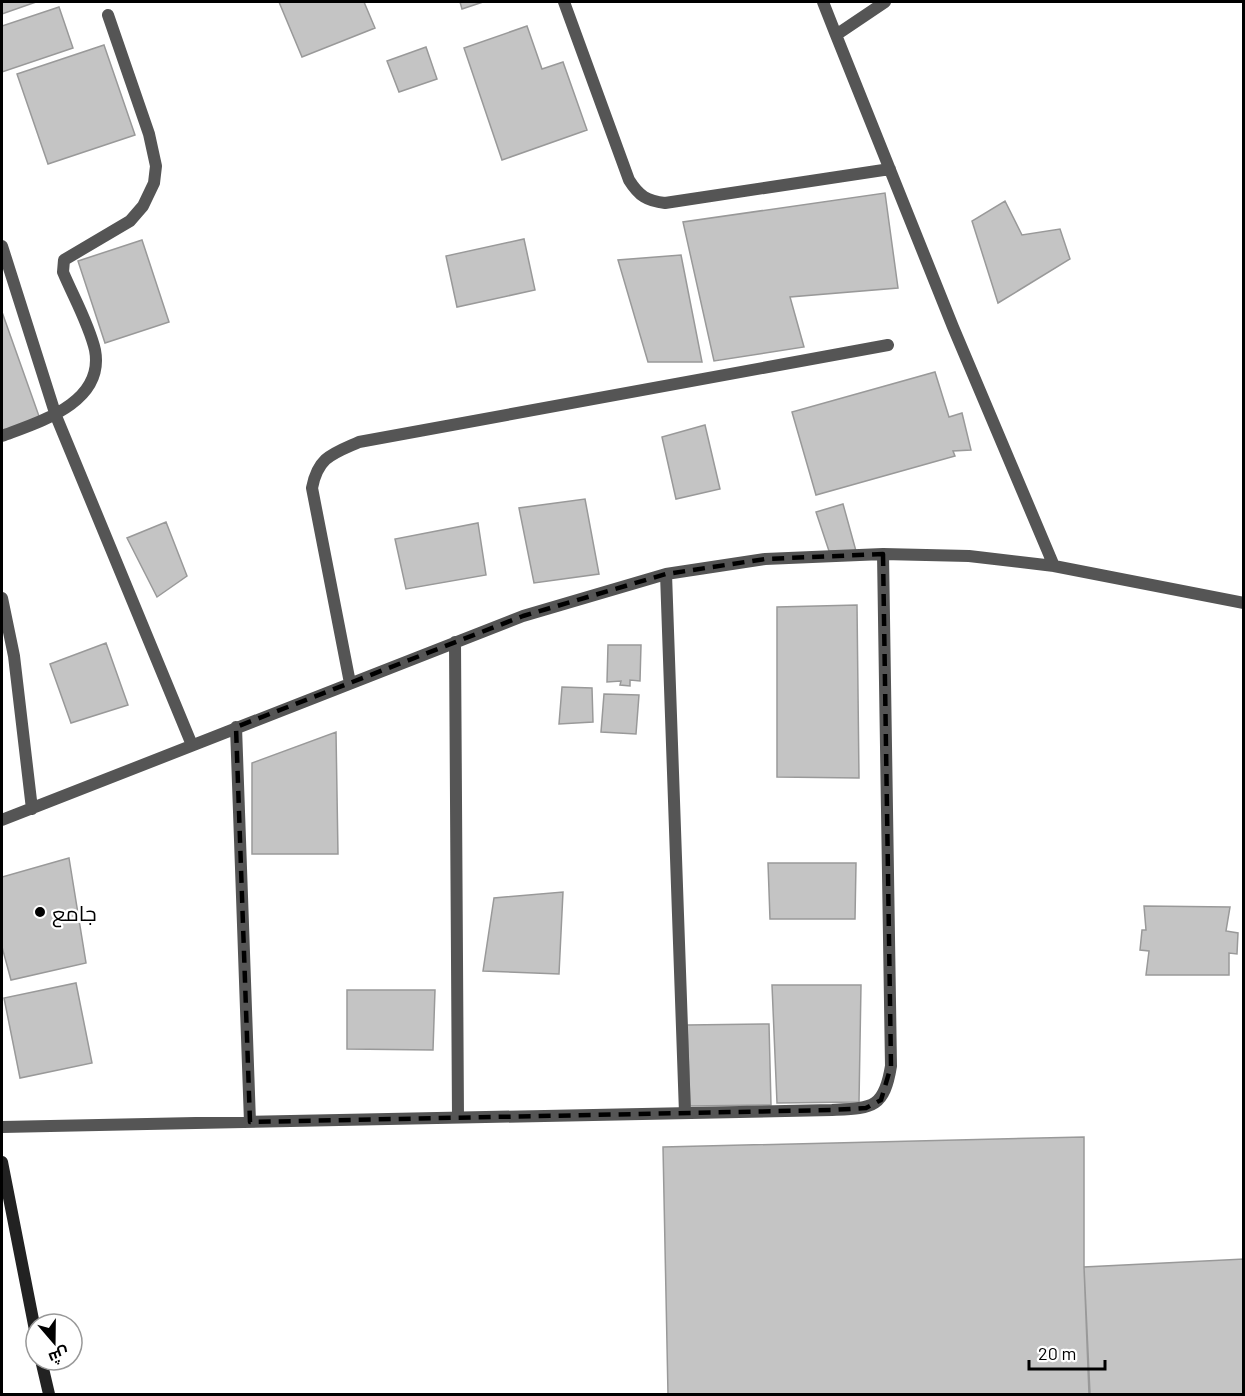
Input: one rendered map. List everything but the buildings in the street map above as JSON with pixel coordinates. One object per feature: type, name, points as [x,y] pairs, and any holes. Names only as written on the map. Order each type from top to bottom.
[{"type":"main road","points":[[2,1162],[31,1312]]},
{"type":"main road","points":[[43,1372],[47,1392]]},
{"type":"street","points":[[564,2],[629,180],[638,194],[650,201],[665,203],[890,169]]},
{"type":"street","points":[[823,2],[953,327],[1054,566]]},
{"type":"street","points":[[836,35],[885,2]]},
{"type":"street","points":[[2,436],[56,416],[74,403],[87,387],[94,370],[95,350],[63,272],[63,260],[130,221],[143,206],[154,183],[156,166],[149,134],[108,15]]},
{"type":"street","points":[[2,246],[56,416],[192,745]]},
{"type":"street","points":[[350,683],[312,488],[315,470],[330,455],[359,442],[888,345]]},
{"type":"street","points":[[2,1128],[866,1108],[881,1101],[888,1088],[891,1066],[883,554]]},
{"type":"street","points":[[2,820],[523,616],[666,574],[765,559],[883,554],[969,556],[1054,566],[1244,603]]},
{"type":"street","points":[[666,574],[685,1113]]},
{"type":"street","points":[[2,598],[14,656],[33,809]]},
{"type":"street","points":[[455,642],[458,1118]]},
{"type":"street","points":[[236,728],[250,1122]]},
{"type":"highlighted area","points":[[883,554],[891,1066],[881,1100],[866,1108],[832,1110],[250,1122],[236,727],[523,616],[666,574],[765,559]]},
{"type":"place","name":"جامع","points":[[40,912]]}]
